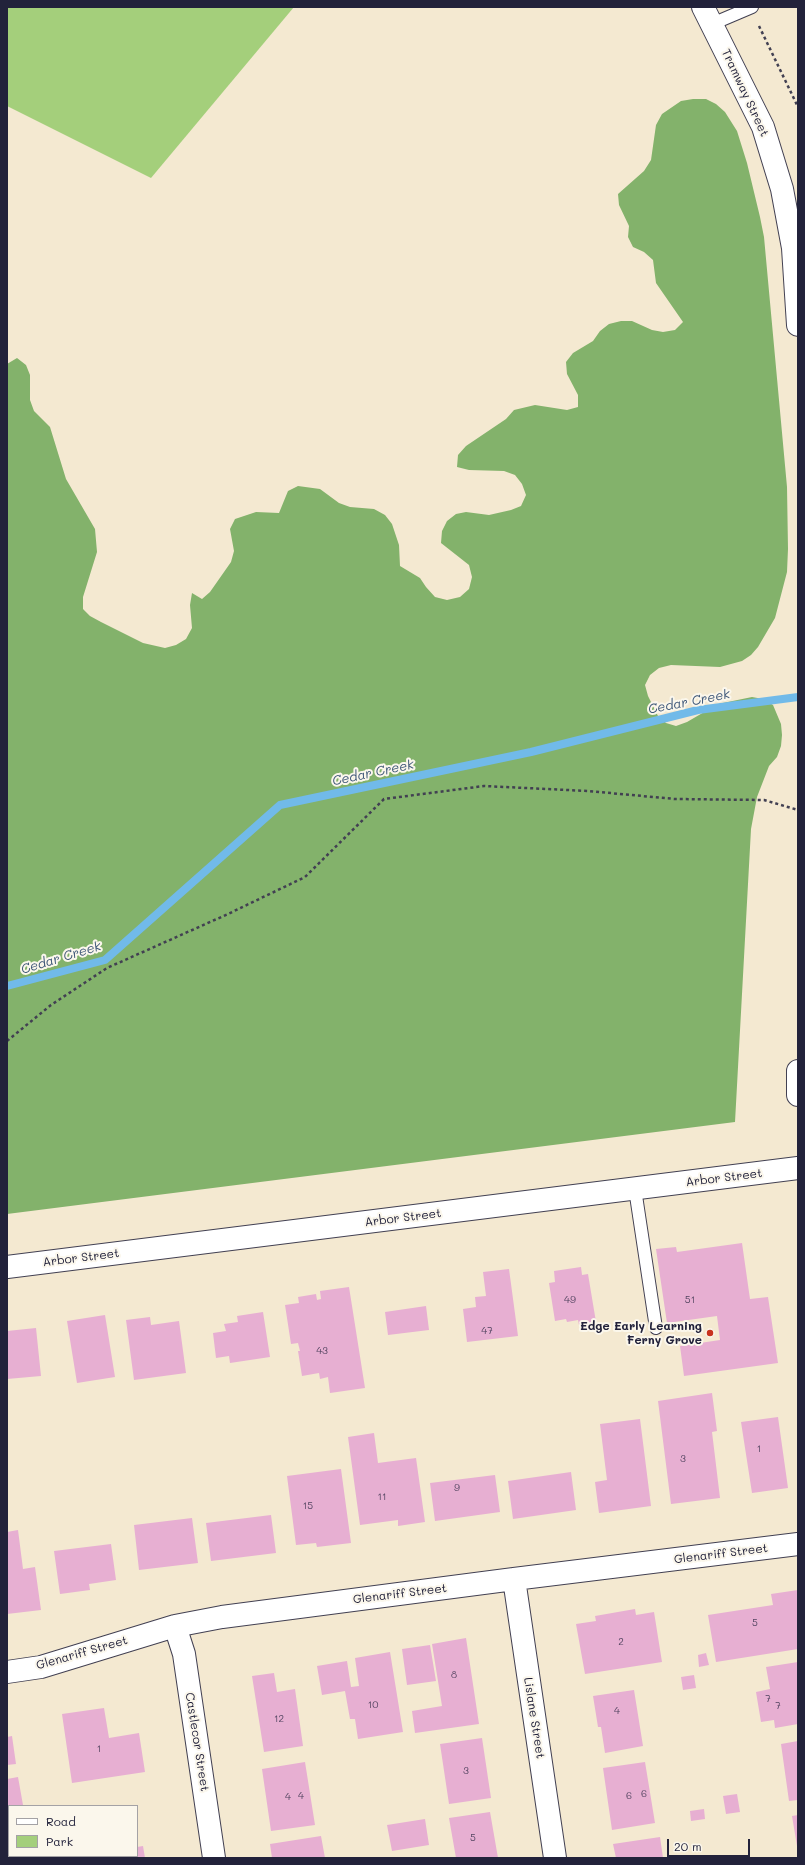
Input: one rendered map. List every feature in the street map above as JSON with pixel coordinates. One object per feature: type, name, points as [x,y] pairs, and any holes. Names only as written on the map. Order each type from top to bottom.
[{"type":"street","name":"Tramway Street","points":[[708,16],[763,127],[782,189],[793,248],[798,325]]},
{"type":"street","points":[[798,1071],[798,1095]]},
{"type":"street","name":"Arbor Street","points":[[7,1267],[798,1168]]},
{"type":"street","name":"Glenariff Street","points":[[7,1672],[41,1667],[175,1626],[222,1617],[798,1544]]},
{"type":"street","name":"Lislane Street","points":[[514,1579],[555,1858]]},
{"type":"street","name":"Castlecor Street","points":[[175,1626],[184,1654],[214,1858]]},
{"type":"lane","points":[[708,16],[751,7]]},
{"type":"lane","points":[[635,1189],[656,1328]]},
{"type":"path","points":[[751,7],[798,107]]},
{"type":"path","points":[[7,1041],[51,1005],[107,968],[228,914],[305,877],[384,799],[484,786],[588,791],[675,800],[764,800],[798,810]]},
{"type":"green space","points":[[7,7],[294,7],[151,178],[7,106]]},
{"type":"green space","points":[[706,99],[716,104],[725,112],[737,131],[747,163],[764,237],[787,487],[787,572],[775,618],[758,647],[751,655],[742,661],[720,667],[671,665],[659,668],[650,675],[645,685],[648,696],[658,716],[666,723],[676,726],[687,722],[718,704],[752,697],[763,699],[773,705],[781,724],[781,746],[777,757],[769,766],[757,797],[751,829],[735,1122],[7,1214],[7,364],[17,358],[26,365],[30,375],[30,400],[34,411],[50,427],[66,479],[95,529],[97,552],[83,597],[83,609],[90,616],[101,622],[143,643],[165,648],[176,645],[186,639],[192,628],[190,605],[192,593],[202,599],[210,592],[231,562],[234,551],[230,529],[235,519],[256,512],[279,513],[288,491],[298,486],[320,489],[339,503],[350,507],[374,509],[385,515],[392,524],[399,545],[400,566],[420,578],[435,597],[447,600],[460,597],[469,589],[472,577],[469,565],[441,543],[442,531],[447,521],[456,514],[466,512],[489,515],[511,510],[521,506],[526,495],[522,484],[515,475],[504,471],[469,470],[457,467],[458,455],[466,446],[506,419],[514,410],[535,405],[567,410],[578,407],[578,395],[567,374],[566,362],[573,353],[593,341],[600,331],[609,324],[621,321],[632,321],[652,330],[663,332],[675,330],[683,322],[656,283],[653,260],[644,252],[633,247],[628,237],[629,226],[619,205],[618,194],[644,171],[651,160],[656,125],[662,114],[681,101]]},
{"type":"building","points":[[742,1243],[750,1299],[768,1297],[778,1363],[684,1376],[680,1346],[720,1340],[717,1316],[667,1323],[656,1249],[676,1247],[677,1252]]},
{"type":"building","points":[[581,1267],[582,1275],[588,1274],[596,1322],[579,1325],[578,1320],[567,1322],[566,1319],[555,1321],[549,1283],[555,1282],[554,1271]]},
{"type":"building","points":[[509,1269],[518,1336],[467,1342],[463,1309],[476,1307],[475,1297],[486,1296],[483,1272]]},
{"type":"building","points":[[349,1287],[365,1388],[330,1393],[328,1377],[320,1379],[319,1373],[302,1376],[298,1351],[300,1351],[298,1343],[291,1344],[285,1305],[299,1303],[298,1297],[316,1294],[317,1300],[321,1299],[320,1291]]},
{"type":"building","points":[[426,1306],[429,1330],[388,1335],[385,1312]]},
{"type":"building","points":[[263,1312],[270,1357],[230,1363],[229,1356],[216,1358],[213,1333],[226,1331],[224,1324],[238,1322],[237,1316]]},
{"type":"building","points":[[105,1315],[115,1377],[77,1383],[67,1321]]},
{"type":"building","points":[[150,1317],[151,1325],[179,1321],[186,1373],[134,1380],[126,1320]]},
{"type":"building","points":[[36,1328],[41,1376],[7,1379],[7,1331]]},
{"type":"building","points":[[712,1393],[717,1431],[712,1432],[720,1498],[671,1504],[658,1401]]},
{"type":"building","points":[[778,1417],[788,1488],[752,1493],[741,1422]]},
{"type":"building","points":[[640,1419],[651,1506],[599,1513],[595,1482],[607,1480],[600,1424]]},
{"type":"building","points":[[374,1433],[378,1463],[416,1458],[425,1522],[398,1526],[398,1520],[360,1525],[348,1437]]},
{"type":"building","points":[[341,1469],[351,1543],[317,1547],[316,1543],[296,1545],[287,1476]]},
{"type":"building","points":[[571,1472],[576,1510],[513,1519],[508,1481]]},
{"type":"building","points":[[495,1475],[500,1512],[435,1521],[430,1483]]},
{"type":"building","points":[[271,1515],[276,1553],[211,1561],[206,1523]]},
{"type":"building","points":[[192,1518],[198,1563],[139,1570],[134,1525]]},
{"type":"building","points":[[18,1530],[23,1569],[35,1567],[41,1610],[7,1614],[7,1532]]},
{"type":"building","points":[[111,1544],[116,1580],[89,1584],[90,1590],[60,1594],[54,1551]]},
{"type":"building","points":[[798,1590],[798,1649],[716,1662],[708,1615],[773,1605],[771,1594]]},
{"type":"building","points":[[635,1609],[636,1615],[654,1612],[662,1662],[585,1674],[576,1624],[596,1621],[595,1616]]},
{"type":"building","points":[[466,1638],[479,1724],[415,1733],[412,1711],[442,1706],[432,1644]]},
{"type":"building","points":[[430,1645],[436,1681],[407,1685],[402,1649]]},
{"type":"building","points":[[390,1652],[403,1732],[358,1739],[355,1719],[350,1719],[345,1691],[322,1695],[317,1666],[347,1661],[351,1687],[359,1686],[355,1658]]},
{"type":"building","points":[[706,1653],[709,1665],[699,1667],[698,1655]]},
{"type":"building","points":[[798,1662],[798,1724],[775,1728],[774,1720],[761,1722],[756,1692],[770,1689],[766,1667]]},
{"type":"building","points":[[274,1673],[277,1692],[295,1689],[303,1746],[264,1752],[252,1676]]},
{"type":"building","points":[[694,1675],[696,1688],[683,1690],[681,1677]]},
{"type":"building","points":[[634,1690],[643,1746],[605,1753],[601,1727],[598,1727],[593,1696]]},
{"type":"building","points":[[104,1708],[109,1738],[139,1733],[145,1772],[72,1783],[62,1714]]},
{"type":"building","points":[[12,1736],[16,1764],[7,1765],[7,1737]]},
{"type":"building","points":[[482,1738],[491,1798],[449,1804],[440,1744]]},
{"type":"building","points":[[798,1741],[798,1800],[789,1801],[781,1744]]},
{"type":"building","points":[[305,1762],[315,1825],[271,1831],[262,1769]]},
{"type":"building","points":[[645,1762],[655,1823],[612,1830],[603,1768]]},
{"type":"building","points":[[18,1777],[23,1805],[8,1805],[7,1807],[7,1779]]},
{"type":"building","points":[[737,1794],[740,1812],[726,1814],[723,1796]]},
{"type":"building","points":[[704,1809],[705,1819],[691,1821],[690,1811]]},
{"type":"building","points":[[490,1812],[498,1858],[456,1858],[449,1818]]},
{"type":"building","points":[[798,1815],[798,1846],[797,1846],[792,1816]]},
{"type":"building","points":[[425,1819],[429,1845],[392,1851],[387,1825]]},
{"type":"building","points":[[321,1836],[325,1858],[272,1858],[270,1844]]},
{"type":"building","points":[[660,1837],[663,1858],[616,1858],[613,1844]]},
{"type":"building","points":[[143,1846],[145,1858],[82,1857],[138,1857],[138,1847]]},
{"type":"waterway","name":"Cedar Creek","points":[[7,986],[105,960],[280,805],[531,752],[698,710],[798,697]]},
{"type":"place","name":"Edge Early Learning Ferny Grove","points":[[710,1333]]}]
